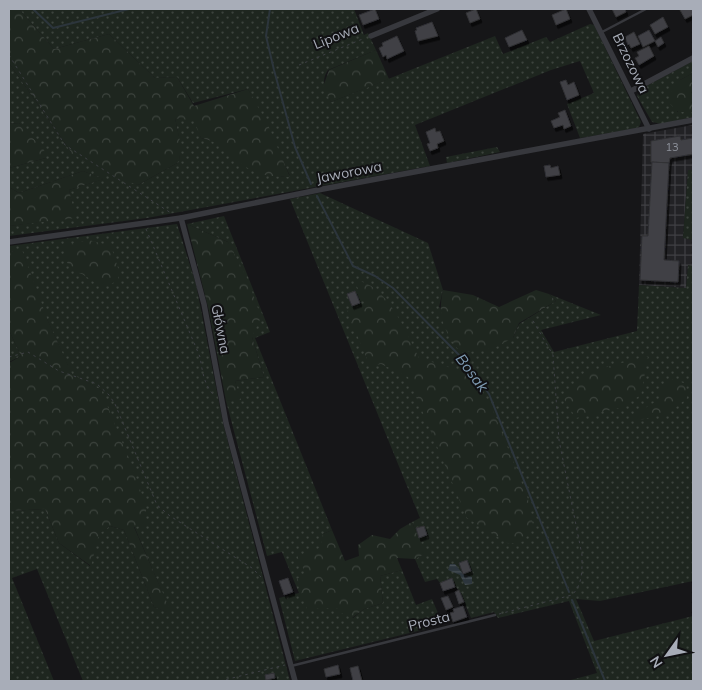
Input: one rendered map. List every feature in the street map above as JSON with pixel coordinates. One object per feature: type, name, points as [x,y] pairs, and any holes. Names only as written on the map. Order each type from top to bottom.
[{"type":"street","name":"Lipowa","points":[[371,36],[437,9]]},
{"type":"street","name":"Brzozowa","points":[[589,9],[649,129]]},
{"type":"street","points":[[631,91],[693,58]]},
{"type":"street","name":"Jaworowa","points":[[9,242],[181,218],[323,189],[693,120]]},
{"type":"street","name":"Główna","points":[[181,218],[204,304],[226,423],[295,681]]},
{"type":"lane","points":[[602,32],[646,9]]},
{"type":"lane","name":"Prosta","points":[[290,665],[495,615]]},
{"type":"path","name":"Lipowa","points":[[298,65],[371,36]]},
{"type":"path","points":[[9,55],[65,145],[181,218]]},
{"type":"path","points":[[144,223],[200,356],[202,372],[210,392],[213,395],[221,395]]},
{"type":"path","points":[[495,615],[572,595],[580,580],[582,555],[559,440],[553,355],[532,319]]},
{"type":"path","points":[[9,357],[28,352],[58,371],[73,378],[89,380],[102,388],[115,404],[158,505],[170,516],[252,568],[266,581],[270,589]]},
{"type":"path","points":[[220,681],[290,665]]},
{"type":"shaded area","points":[[693,125],[693,170],[688,170],[683,237],[693,240],[693,266],[688,266],[686,288],[639,285],[643,134]]},
{"type":"shaded area","points":[[450,564],[455,564],[463,574],[472,577],[472,584],[465,585],[460,575],[448,570]]},
{"type":"green space","points":[[9,9],[19,9],[54,49],[109,34],[155,78],[177,77],[194,106],[248,89],[268,125],[290,177],[265,175],[251,170],[216,143],[201,138],[194,121],[175,118],[181,146],[179,162],[138,185],[101,174],[71,152],[9,63]]},
{"type":"green space","points":[[19,9],[354,9],[364,35],[368,33],[376,50],[328,70],[324,82],[331,102],[495,36],[503,54],[546,37],[550,42],[590,24],[594,25],[641,122],[639,127],[633,129],[580,138],[567,104],[594,93],[580,61],[551,70],[415,125],[430,166],[147,218],[9,236],[9,226],[75,217],[69,190],[103,179],[83,171],[19,193],[9,187],[9,168],[46,158],[19,123],[9,124],[9,63],[71,152],[138,185],[179,162],[180,143],[175,118],[196,120],[201,138],[213,141],[282,177],[290,176],[248,89],[193,103],[177,77],[155,78],[109,34],[54,49]]},
{"type":"green space","points":[[376,50],[389,79],[331,102],[323,87],[329,70]]},
{"type":"green space","points":[[693,61],[693,73],[680,80],[677,112],[693,112],[693,117],[662,124],[652,122],[637,96],[639,90]]},
{"type":"green space","points":[[693,73],[693,112],[678,112],[670,104],[670,93],[680,80]]},
{"type":"green space","points":[[19,123],[44,150],[46,158],[9,168],[9,124]]},
{"type":"green space","points":[[497,147],[500,152],[447,163],[446,157]]},
{"type":"green space","points":[[688,170],[693,170],[693,240],[683,238]]},
{"type":"green space","points":[[83,171],[104,179],[69,190],[76,218],[9,226],[9,187],[19,193]]},
{"type":"green space","points":[[320,193],[428,243],[443,290],[439,307],[513,338],[519,324],[556,301],[549,294],[601,315],[541,330],[554,352],[637,331],[639,285],[686,288],[688,265],[693,266],[693,581],[600,601],[576,599],[594,641],[693,616],[693,681],[567,681],[597,673],[569,601],[498,618],[494,612],[471,618],[452,579],[440,583],[437,579],[425,582],[415,559],[424,554],[412,522],[420,518],[290,199]]},
{"type":"green space","points":[[224,216],[270,332],[255,338],[332,530],[323,534],[337,608],[353,618],[364,609],[383,603],[380,576],[402,570],[416,605],[432,599],[441,620],[424,624],[426,629],[295,661],[279,598],[299,593],[282,552],[267,556],[226,401],[240,399],[235,381],[264,377],[228,242],[187,224]]},
{"type":"green space","points":[[177,224],[196,284],[223,423],[290,681],[83,681],[37,569],[12,578],[54,681],[11,681],[9,677],[9,511],[45,509],[59,543],[90,566],[98,534],[110,526],[124,530],[154,607],[171,613],[134,526],[101,390],[72,375],[46,317],[22,251],[9,252],[9,246]]},
{"type":"green space","points":[[187,224],[228,242],[248,280],[261,317],[252,337],[264,377],[235,381],[241,400],[226,401],[209,311]]},
{"type":"green space","points":[[89,240],[111,246],[119,271],[118,279],[113,283],[100,285],[74,271],[69,266],[64,255],[66,245]]},
{"type":"green space","points":[[22,250],[48,321],[72,374],[101,390],[133,469],[146,507],[146,525],[134,527],[172,614],[154,607],[124,530],[110,526],[99,534],[91,566],[59,543],[45,509],[9,511],[9,363],[21,356],[9,330],[9,252]]},
{"type":"green space","points":[[354,280],[366,283],[386,299],[394,310],[419,358],[471,374],[492,408],[528,499],[533,525],[524,541],[509,544],[467,518],[408,377],[381,364],[370,366],[347,311],[365,304]]},
{"type":"green space","points":[[443,290],[473,295],[499,307],[536,290],[549,294],[556,301],[519,323],[513,338],[494,348],[461,353],[443,324],[441,300]]},
{"type":"green space","points":[[9,330],[21,356],[9,362]]},
{"type":"green space","points":[[648,356],[641,395],[619,408],[576,418],[564,399],[584,373]]},
{"type":"green space","points":[[673,379],[686,384],[687,398],[669,413],[636,421],[632,416],[660,399],[662,385]]},
{"type":"green space","points":[[412,522],[425,554],[415,559],[397,558],[402,570],[380,576],[383,603],[364,609],[352,618],[339,612],[337,608],[307,609],[297,579],[306,574],[297,556],[320,548],[323,534],[332,530],[345,561],[359,556],[358,545],[372,535],[390,539],[400,529]]},
{"type":"building","points":[[375,9],[379,19],[363,25],[359,15]]},
{"type":"building","points":[[476,9],[480,19],[470,23],[466,13]]},
{"type":"building","points":[[566,9],[570,19],[556,25],[552,15]]},
{"type":"building","points":[[612,9],[625,9],[626,12],[616,17]]},
{"type":"building","points":[[693,9],[693,15],[685,19],[680,10]]},
{"type":"building","points":[[663,17],[668,27],[655,34],[650,25]]},
{"type":"building","points":[[432,22],[438,36],[418,41],[416,28]]},
{"type":"building","points":[[522,30],[527,40],[509,47],[505,38]]},
{"type":"building","points":[[649,30],[655,41],[643,47],[638,36]]},
{"type":"building","points":[[634,32],[640,44],[631,48],[625,37]]},
{"type":"building","points":[[397,36],[404,51],[387,59],[386,55],[383,57],[379,48],[383,46],[382,43]]},
{"type":"building","points":[[661,37],[664,43],[658,47],[655,41]]},
{"type":"building","points":[[649,46],[654,56],[639,65],[635,58],[639,56],[637,52]]},
{"type":"building","points":[[566,80],[568,85],[574,82],[579,95],[567,100],[560,82]]},
{"type":"building","points":[[565,110],[571,126],[564,129],[563,125],[554,128],[551,121],[560,117],[558,113]]},
{"type":"building","points":[[435,128],[436,132],[440,131],[444,141],[437,144],[438,148],[430,151],[427,144],[430,143],[426,132]]},
{"type":"building","points":[[680,136],[681,140],[693,138],[693,154],[670,158],[669,163],[651,162],[651,141]]},
{"type":"building","points":[[652,162],[669,163],[664,260],[679,261],[678,282],[640,280],[642,236],[648,236]]},
{"type":"building","points":[[550,165],[551,168],[558,166],[560,175],[546,177],[544,166]]},
{"type":"building","points":[[355,291],[360,303],[352,306],[347,294]]},
{"type":"building","points":[[424,526],[427,535],[419,538],[416,528]]},
{"type":"building","points":[[467,560],[471,571],[463,574],[459,563]]},
{"type":"building","points":[[288,578],[293,592],[284,595],[279,581]]},
{"type":"building","points":[[452,578],[455,587],[443,591],[440,583]]},
{"type":"building","points":[[459,590],[464,602],[459,604],[455,592]]},
{"type":"building","points":[[448,596],[453,607],[446,610],[441,598]]},
{"type":"building","points":[[463,606],[467,617],[453,622],[450,613],[454,612],[453,609]]},
{"type":"building","points":[[338,665],[340,674],[326,677],[324,669]]},
{"type":"building","points":[[358,666],[362,681],[353,681],[350,668]]},
{"type":"building","points":[[274,673],[275,678],[266,680],[265,675]]},
{"type":"waterway","points":[[33,9],[53,28],[129,9]]},
{"type":"waterway","name":"Bosak","points":[[270,9],[266,36],[295,147],[311,184]]},
{"type":"waterway","name":"Bosak","points":[[317,196],[353,266],[375,276],[393,288],[464,360],[489,394],[569,592]]},
{"type":"waterway","name":"Bosak","points":[[572,600],[605,681]]}]
